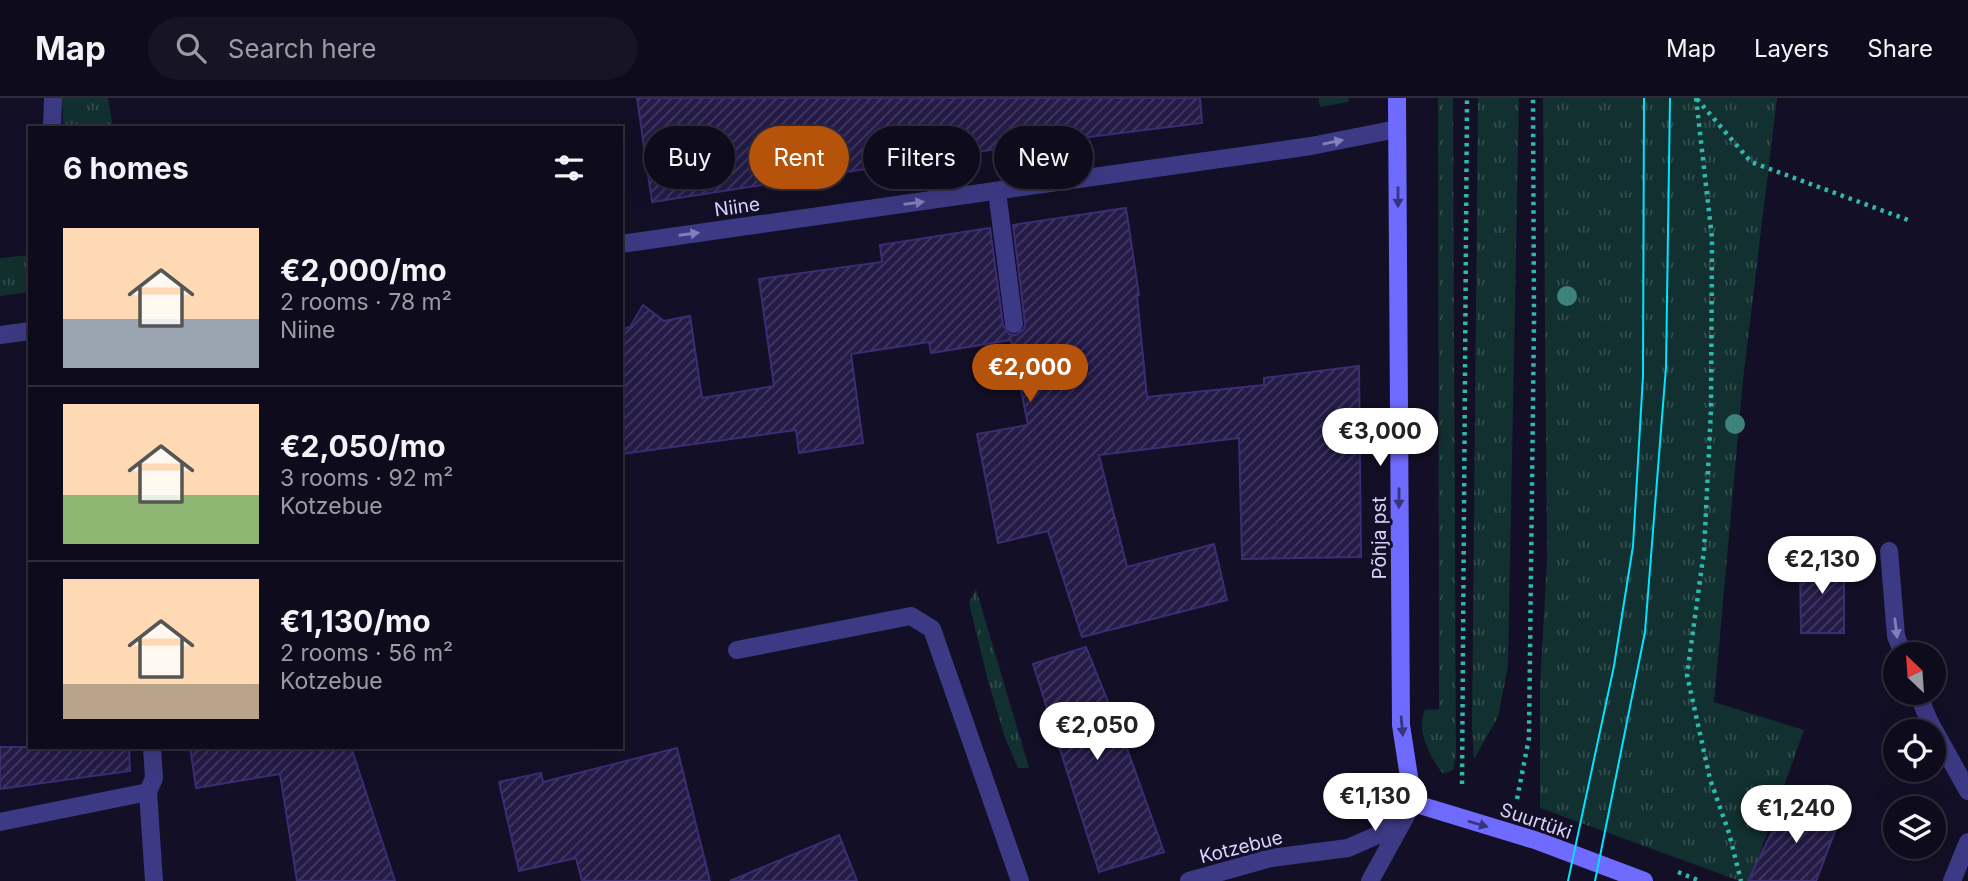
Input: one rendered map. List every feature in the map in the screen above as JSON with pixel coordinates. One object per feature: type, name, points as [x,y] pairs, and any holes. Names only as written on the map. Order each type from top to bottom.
[{"type":"main road","name":"Põhja pst","points":[[1397,98],[1401,725],[1413,803]]},
{"type":"main road","name":"Suurtüki","points":[[1413,803],[1538,841],[1644,881]]},
{"type":"street","points":[[52,126],[53,98]]},
{"type":"street","name":"Niine","points":[[623,244],[1311,146],[1397,129]]},
{"type":"street","points":[[997,191],[1014,324]]},
{"type":"street","points":[[0,335],[28,331]]},
{"type":"street","points":[[1889,551],[1898,642]]},
{"type":"street","points":[[737,650],[912,617],[932,629],[1020,881]]},
{"type":"street","points":[[1923,705],[1968,791]]},
{"type":"street","points":[[152,749],[154,778],[148,792],[154,881]]},
{"type":"street","points":[[0,822],[148,792]]},
{"type":"street","points":[[1370,881],[1413,803]]},
{"type":"street","name":"Kotzebue","points":[[1188,881],[1270,858],[1348,848],[1380,834],[1413,803]]},
{"type":"street","points":[[1952,881],[1968,842]]},
{"type":"path","points":[[1464,820],[1462,791],[1467,98]]},
{"type":"path","points":[[1515,807],[1529,738],[1534,320],[1533,98]]},
{"type":"path","points":[[1696,98],[1751,162],[1908,220]]},
{"type":"path","points":[[1696,98],[1712,238],[1711,410],[1704,551],[1687,675],[1710,779],[1729,833],[1741,881]]},
{"type":"green space","points":[[62,98],[108,98],[113,126],[63,126]]},
{"type":"green space","points":[[1318,98],[1349,98],[1348,102],[1320,107]]},
{"type":"green space","points":[[1438,98],[1453,98],[1456,757],[1453,770],[1443,774],[1429,752],[1422,726],[1425,710],[1439,709]]},
{"type":"green space","points":[[1478,98],[1519,98],[1508,666],[1498,717],[1474,759],[1472,727]]},
{"type":"green space","points":[[1543,98],[1777,98],[1743,380],[1714,702],[1804,730],[1750,881],[1740,881],[1540,808],[1540,687],[1547,559]]},
{"type":"green space","points":[[28,255],[28,292],[0,296],[0,258]]},
{"type":"green space","points":[[976,589],[1029,768],[1018,768],[1004,735],[969,603]]},
{"type":"building","points":[[637,98],[1200,98],[1202,123],[1093,136],[1093,126],[994,126],[994,149],[980,152],[980,126],[863,126],[863,170],[849,172],[849,126],[749,126],[749,187],[652,202],[650,189],[735,189],[735,126],[644,126],[644,147]]},
{"type":"building","points":[[1126,208],[1139,295],[1147,397],[1264,385],[1264,378],[1359,366],[1361,557],[1242,559],[1239,438],[1099,455],[1127,567],[1214,544],[1227,600],[1082,637],[1048,531],[998,543],[977,434],[1028,425],[1011,340],[931,353],[929,342],[851,354],[863,443],[799,453],[796,430],[623,454],[623,329],[630,327],[643,305],[664,321],[690,316],[702,398],[774,386],[759,279],[882,262],[880,245],[990,228],[1003,325],[1009,334],[1016,335],[1024,329],[1025,323],[1013,225]]},
{"type":"building","points":[[1800,560],[1844,560],[1844,633],[1801,633]]},
{"type":"building","points":[[1086,647],[1129,754],[1164,852],[1099,872],[1033,664]]},
{"type":"building","points":[[0,747],[129,749],[130,771],[0,789]]},
{"type":"building","points":[[677,748],[710,881],[582,881],[576,858],[519,871],[499,782],[541,773],[543,782]]},
{"type":"building","points":[[190,749],[352,749],[395,881],[297,881],[280,774],[196,788]]},
{"type":"building","points":[[1788,799],[1840,818],[1816,881],[1748,881]]},
{"type":"building","points":[[839,835],[857,881],[730,881]]},
{"type":"tram line","points":[[1568,881],[1614,666],[1633,546],[1643,376],[1644,98]]},
{"type":"tram line","points":[[1595,881],[1645,632],[1666,367],[1670,98]]}]
